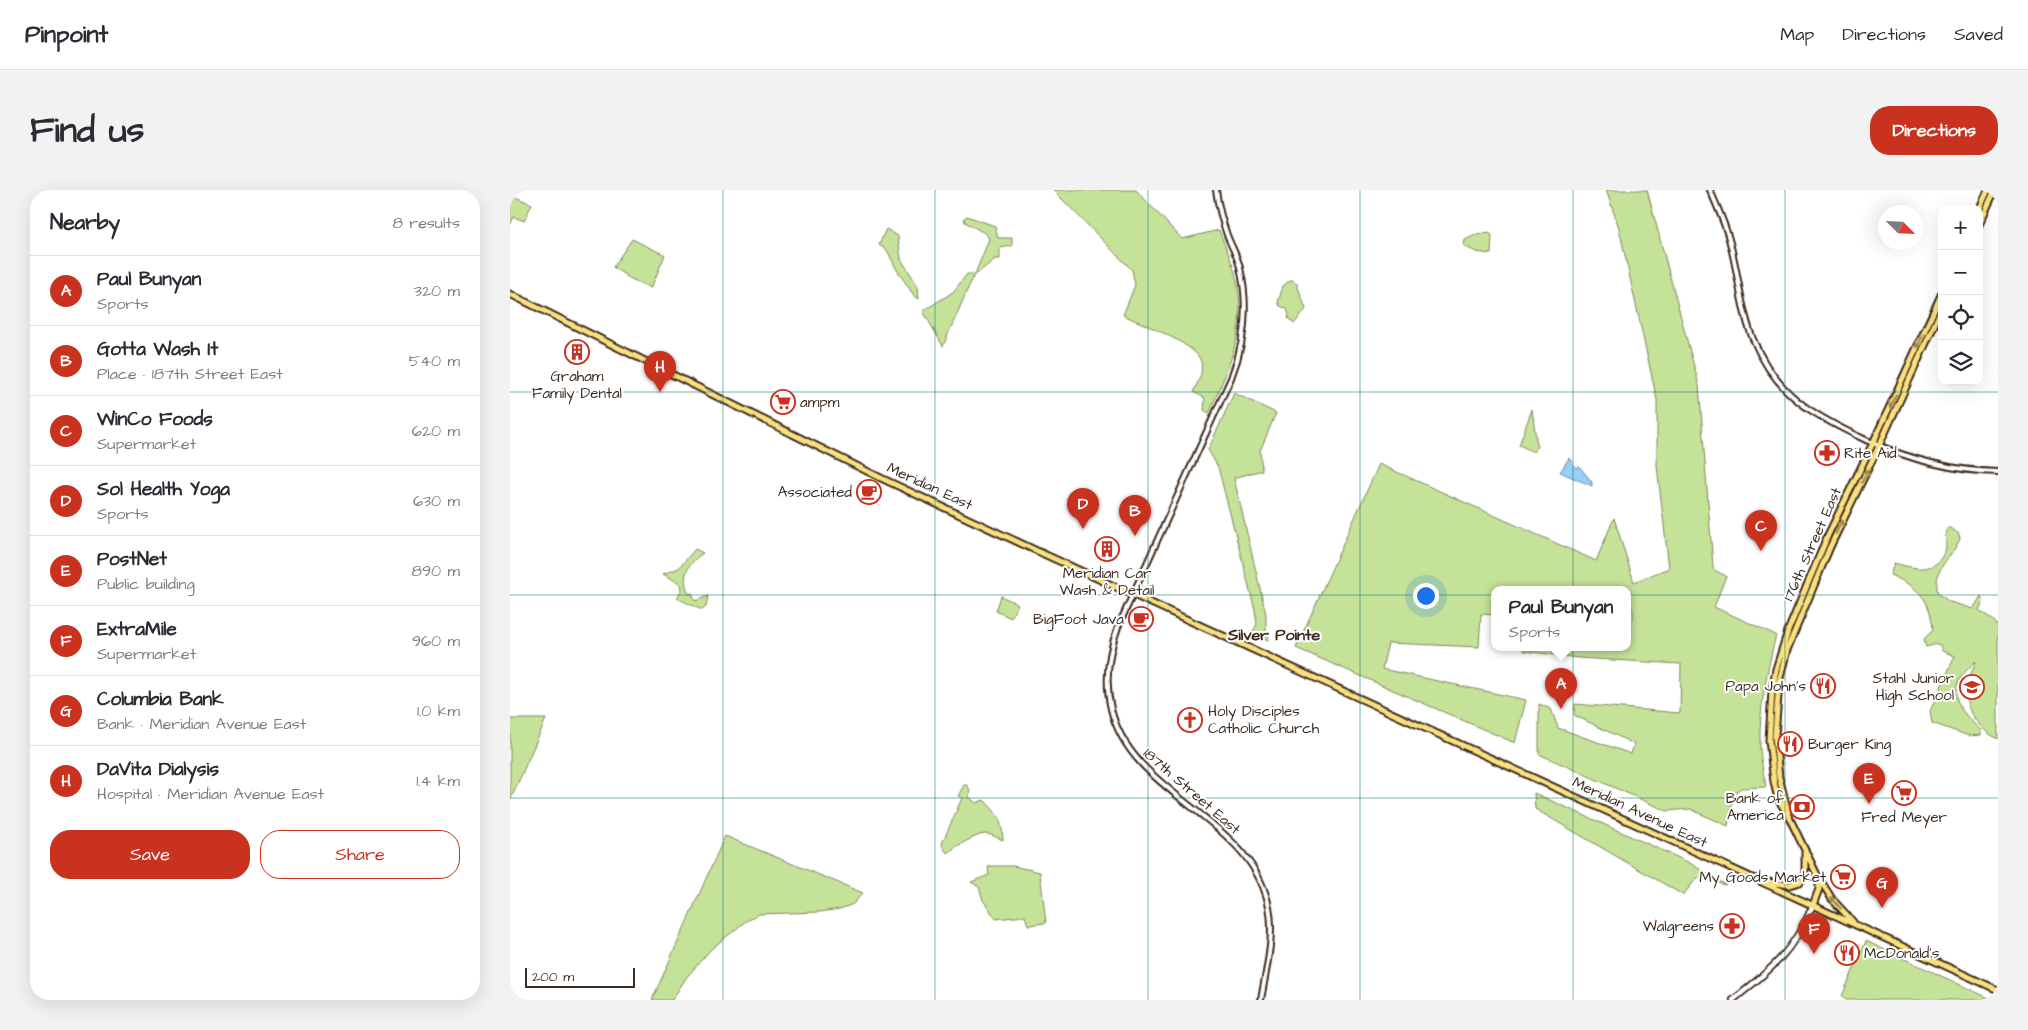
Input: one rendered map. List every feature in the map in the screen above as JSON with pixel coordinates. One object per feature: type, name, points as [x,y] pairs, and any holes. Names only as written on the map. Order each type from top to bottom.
[{"type":"main road","points":[[1982,203],[1988,190]]},
{"type":"main road","points":[[1983,216],[1995,190]]},
{"type":"main road","name":"Meridian East","points":[[510,294],[883,479],[1133,594]]},
{"type":"main road","name":"176th Street East","points":[[1855,924],[1832,899],[1819,879],[1778,799],[1769,740],[1770,704],[1781,650],[1828,535],[1941,295]]},
{"type":"main road","name":"176th Street East","points":[[1789,818],[1777,761],[1775,728],[1779,682],[1787,650],[1830,547],[1880,446],[1938,316]]},
{"type":"main road","name":"Meridian Avenue East","points":[[1133,594],[1998,990]]},
{"type":"main road","points":[[1771,763],[1783,795]]},
{"type":"main road","points":[[1761,880],[1789,885],[1800,882],[1805,874],[1805,851]]},
{"type":"main road","points":[[1733,1000],[1766,973],[1787,952],[1802,929],[1819,889],[1819,879]]},
{"type":"street","name":"187th Street East","points":[[1216,190],[1224,227],[1240,266],[1244,292],[1244,331],[1236,365],[1117,630],[1108,664],[1108,698],[1119,732],[1130,751],[1144,767],[1215,825],[1243,852],[1260,877],[1268,903],[1271,927],[1261,1000]]},
{"type":"street","points":[[1710,190],[1731,247],[1746,320],[1765,363],[1784,388],[1813,413],[1838,427],[1904,456],[1958,469],[1998,472]]},
{"type":"green space","points":[[510,190],[515,190],[513,196],[532,204],[524,221],[514,217],[510,225]]},
{"type":"green space","points":[[1053,190],[1136,190],[1182,239],[1219,230],[1236,276],[1240,317],[1238,333],[1229,365],[1209,413],[1204,410],[1205,398],[1193,392],[1201,372],[1200,359],[1187,346],[1177,340],[1123,315],[1135,285],[1132,270]]},
{"type":"green space","points":[[1606,190],[1647,190],[1699,385],[1713,566],[1714,570],[1726,576],[1714,607],[1776,635],[1762,703],[1760,731],[1761,761],[1766,787],[1741,788],[1734,793],[1728,826],[1690,809],[1667,811],[1539,754],[1539,704],[1551,709],[1558,728],[1631,754],[1634,744],[1574,715],[1575,704],[1680,713],[1681,664],[1578,658],[1524,651],[1631,651],[1633,611],[1631,606],[1631,586],[1491,586],[1491,615],[1481,614],[1479,647],[1388,643],[1382,669],[1526,700],[1515,743],[1296,648],[1379,464],[1596,561],[1614,518],[1634,582],[1669,568],[1657,466],[1657,400],[1619,228]]},
{"type":"green space","points":[[967,216],[995,226],[998,238],[1012,238],[1012,246],[1000,248],[1000,259],[995,259],[973,277],[943,346],[923,311],[953,292],[967,274],[975,274],[989,239],[986,234],[965,222],[964,218]]},
{"type":"green space","points":[[886,229],[898,236],[901,259],[918,286],[919,299],[915,297],[897,270],[887,250],[879,245]]},
{"type":"green space","points":[[1489,233],[1492,235],[1491,254],[1476,252],[1464,246],[1465,240],[1475,235]]},
{"type":"green space","points":[[632,239],[665,255],[651,288],[629,278],[613,267]]},
{"type":"green space","points":[[1290,280],[1296,282],[1306,309],[1294,324],[1288,318],[1287,309],[1280,306],[1278,302],[1283,286]]},
{"type":"green space","points":[[1234,393],[1276,413],[1260,451],[1262,470],[1234,478],[1266,614],[1266,634],[1269,636],[1268,640],[1252,633],[1257,624],[1255,610],[1218,467],[1208,450]]},
{"type":"green space","points":[[1532,409],[1537,446],[1534,452],[1519,445]]},
{"type":"green space","points":[[1948,528],[1959,534],[1960,539],[1940,570],[1937,585],[1938,594],[1950,602],[1973,609],[1981,596],[1983,601],[1979,610],[1994,621],[1998,627],[1998,739],[1979,724],[1967,704],[1966,696],[1969,677],[1976,661],[1959,680],[1956,696],[1966,715],[1981,730],[1981,735],[1969,736],[1932,723],[1930,711],[1955,656],[1942,651],[1940,645],[1937,644],[1926,647],[1924,639],[1933,630],[1929,609],[1925,601],[1915,589],[1890,575],[1894,563],[1926,568],[1937,563],[1946,550]]},
{"type":"green space","points":[[695,549],[703,553],[690,566],[685,582],[689,594],[692,593],[695,601],[708,596],[706,607],[702,610],[677,598],[682,589],[681,584],[663,574],[679,568]]},
{"type":"green space","points":[[1001,596],[1018,604],[1011,618],[996,611]]},
{"type":"green space","points":[[510,719],[546,719],[510,801]]},
{"type":"green space","points":[[964,785],[967,785],[970,790],[969,797],[976,803],[984,800],[993,809],[1002,827],[1003,840],[989,834],[983,834],[955,847],[947,853],[942,845],[943,841],[962,798],[958,796]]},
{"type":"green space","points":[[1534,793],[1688,862],[1726,885],[1697,878],[1683,895],[1535,809]]},
{"type":"green space","points":[[725,836],[863,893],[853,904],[840,909],[820,912],[759,914],[746,921],[710,950],[686,978],[672,1000],[652,1000]]},
{"type":"green space","points":[[1013,866],[1040,872],[1046,923],[1028,925],[1025,916],[996,919],[983,900],[979,887],[971,882],[989,875],[988,867]]},
{"type":"green space","points":[[1866,941],[1993,1000],[1846,1000],[1842,996]]},
{"type":"water","points":[[1569,458],[1576,468],[1579,466],[1592,482],[1592,486],[1560,472]]},
{"type":"place","name":"Graham Family Dental","points":[[577,352]]},
{"type":"place","name":"DaVita Dialysis","points":[[660,392]]},
{"type":"place","name":"ampm","points":[[783,402]]},
{"type":"place","name":"Rite Aid","points":[[1827,453]]},
{"type":"place","name":"Associated","points":[[869,492]]},
{"type":"place","name":"Sol Health Yoga","points":[[1083,529]]},
{"type":"place","name":"Gotta Wash It","points":[[1135,536]]},
{"type":"place","name":"Meridian Car Wash & Detail","points":[[1107,549]]},
{"type":"place","name":"WinCo Foods","points":[[1761,551]]},
{"type":"place","name":"BigFoot Java","points":[[1141,619]]},
{"type":"place","name":"Papa John's","points":[[1823,686]]},
{"type":"place","name":"Stahl Junior High School","points":[[1972,687]]},
{"type":"place","name":"Paul Bunyan","points":[[1561,709]]},
{"type":"place","name":"Holy Disciples Catholic Church","points":[[1190,720]]},
{"type":"place","name":"Burger King","points":[[1790,744]]},
{"type":"place","name":"Fred Meyer","points":[[1904,793]]},
{"type":"place","name":"PostNet","points":[[1869,804]]},
{"type":"place","name":"Bank of America","points":[[1802,807]]},
{"type":"place","name":"My Goods Market","points":[[1843,877]]},
{"type":"place","name":"Columbia Bank","points":[[1882,908]]},
{"type":"place","name":"Walgreens","points":[[1732,926]]},
{"type":"place","name":"McDonald's","points":[[1847,953]]},
{"type":"place","name":"ExtraMile","points":[[1814,954]]},
{"type":"district","name":"Silver Pointe","points":[[1274,634]]}]
